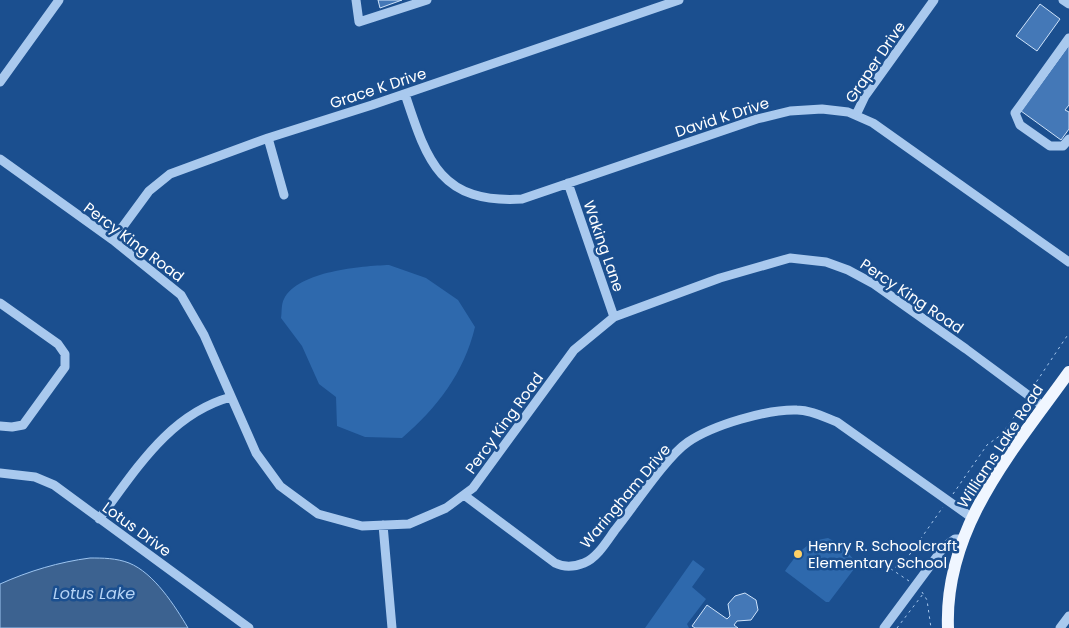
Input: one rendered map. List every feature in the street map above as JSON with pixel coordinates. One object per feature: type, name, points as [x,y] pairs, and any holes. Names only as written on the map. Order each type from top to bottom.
[{"type":"main road","name":"Williams Lake Road","points":[[948,628],[954,562],[971,517],[992,482],[1069,372]]},
{"type":"street","points":[[0,82],[59,0]]},
{"type":"street","points":[[356,0],[359,22],[427,0]]},
{"type":"street","name":"Grace K Drive","points":[[113,240],[149,191],[160,180],[170,174],[268,138],[406,94],[679,0]]},
{"type":"street","name":"Graper Drive","points":[[856,115],[865,96],[934,0]]},
{"type":"street","points":[[1063,0],[1069,4]]},
{"type":"street","points":[[1069,38],[1015,113],[1020,125],[1050,146],[1063,146],[1069,139]]},
{"type":"street","name":"David K Drive","points":[[406,94],[430,160],[442,176],[456,187],[475,196],[499,200],[522,199],[757,119],[790,111],[822,109],[848,112],[888,131],[1069,262]]},
{"type":"street","points":[[268,138],[284,194]]},
{"type":"street","name":"Percy King Road","points":[[0,159],[113,240],[181,295],[204,335],[256,453],[280,486],[318,514],[362,526],[409,524],[446,508],[473,488],[574,350],[614,318],[720,278],[790,258],[826,262],[848,270],[874,284],[1044,407]]},
{"type":"street","name":"Waking Lane","points":[[568,183],[614,318]]},
{"type":"street","points":[[0,303],[58,344],[65,354],[65,367],[22,424],[12,427],[0,426]]},
{"type":"street","points":[[99,518],[157,442],[176,425],[197,412],[231,397]]},
{"type":"street","name":"Waringham Drive","points":[[464,495],[555,563],[564,567],[585,563],[603,547],[668,464],[688,442],[730,424],[762,414],[797,410],[814,413],[837,422],[971,517]]},
{"type":"street","name":"Lotus Drive","points":[[0,472],[35,476],[54,485],[249,628]]},
{"type":"street","points":[[383,525],[392,628]]},
{"type":"street","points":[[884,628],[944,547],[955,539],[963,538]]},
{"type":"street","points":[[1060,628],[1069,616]]},
{"type":"path","points":[[911,583],[891,569],[903,564],[987,445],[1001,435],[1069,333]]},
{"type":"path","points":[[917,588],[923,594],[929,608],[931,628]]},
{"type":"path","points":[[896,628],[923,594]]},
{"type":"shaded area","points":[[389,265],[426,278],[458,300],[475,327],[464,360],[448,388],[415,427],[402,438],[365,437],[337,426],[336,397],[319,384],[302,346],[281,318],[282,306],[284,299],[291,290],[316,276],[348,269]]},
{"type":"shaded area","points":[[828,538],[841,545],[855,561],[854,569],[829,602],[826,602],[785,571],[798,554],[808,545]]},
{"type":"shaded area","points":[[693,560],[705,569],[692,587],[706,599],[687,624],[689,628],[645,628]]},
{"type":"water","name":"Lotus Lake","points":[[90,558],[119,560],[129,563],[147,574],[163,591],[188,628],[0,628],[0,584],[44,568]]},
{"type":"building","points":[[378,0],[402,0],[380,8]]},
{"type":"building","points":[[1040,4],[1060,19],[1037,51],[1016,36]]},
{"type":"building","points":[[1069,45],[1069,105],[1065,110],[1069,112],[1069,129],[1061,140],[1021,111]]},
{"type":"building","points":[[745,593],[756,600],[758,610],[751,620],[737,621],[734,625],[738,628],[695,628],[692,626],[707,605],[727,619],[730,616],[728,604],[735,596]]},
{"type":"place","name":"Henry R. Schoolcraft Elementary School","points":[[798,554]]}]
